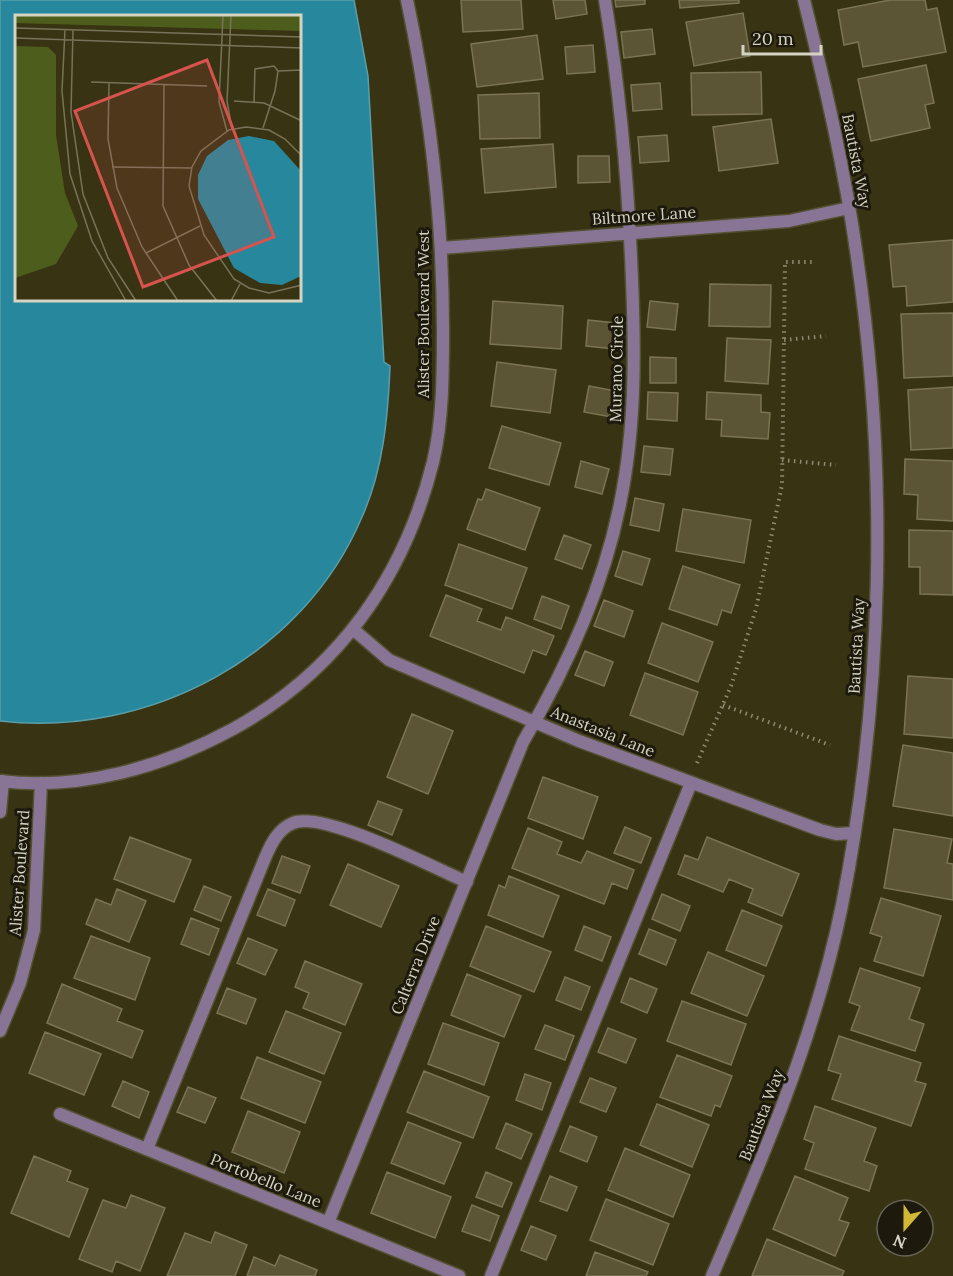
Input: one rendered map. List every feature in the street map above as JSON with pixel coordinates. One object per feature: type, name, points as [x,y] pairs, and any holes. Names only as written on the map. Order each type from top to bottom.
[{"type":"street","name":"Alister Boulevard West","points":[[2,781],[23,784],[106,776],[187,754],[253,718],[280,699],[354,630],[380,592],[413,525],[433,461],[438,436],[443,355],[437,183],[422,69],[407,0]]},
{"type":"street","name":"Murano Circle","points":[[536,722],[581,629],[609,549],[620,507],[633,416],[634,322],[626,160],[605,0]]},
{"type":"street","name":"Bautista Way","points":[[712,1276],[795,1074],[842,906],[872,689],[877,517],[868,351],[849,208],[827,92],[804,0]]},
{"type":"street","name":"Biltmore Lane","points":[[441,248],[789,221],[849,208]]},
{"type":"street","name":"Anastasia Lane","points":[[354,630],[389,660],[579,741],[820,830],[836,834],[853,833]]},
{"type":"street","name":"Calterra Drive","points":[[328,1223],[523,742],[536,722]]},
{"type":"street","name":"Alister Boulevard","points":[[0,812],[2,781]]},
{"type":"street","name":"Alister Boulevard","points":[[0,1031],[21,983],[34,930],[41,783]]},
{"type":"street","points":[[491,1276],[691,783]]},
{"type":"street","points":[[147,1149],[265,858],[273,841],[282,830],[294,823],[324,823],[466,882]]},
{"type":"street","name":"Portobello Lane","points":[[60,1114],[459,1276]]},
{"type":"path","points":[[697,763],[723,705],[756,609],[782,485],[785,262],[815,262]]},
{"type":"path","points":[[784,340],[826,336]]},
{"type":"path","points":[[782,460],[836,465]]},
{"type":"path","points":[[723,705],[830,745]]},
{"type":"water","points":[[0,0],[354,0],[368,76],[384,362],[390,366],[388,405],[380,462],[362,517],[336,567],[301,610],[261,648],[214,678],[164,701],[111,716],[56,723],[0,721]]},
{"type":"building","points":[[461,0],[521,0],[523,29],[463,32]]},
{"type":"building","points":[[553,0],[585,0],[587,14],[556,19]]},
{"type":"building","points":[[615,0],[645,0],[645,4],[616,7]]},
{"type":"building","points":[[679,0],[739,0],[739,3],[680,8]]},
{"type":"building","points":[[890,0],[925,0],[927,10],[937,8],[946,52],[863,67],[858,42],[844,45],[838,10]]},
{"type":"building","points":[[743,13],[750,56],[694,66],[686,22]]},
{"type":"building","points":[[652,29],[655,54],[624,58],[621,32]]},
{"type":"building","points":[[537,35],[543,79],[477,87],[471,44]]},
{"type":"building","points":[[593,45],[595,72],[567,74],[565,47]]},
{"type":"building","points":[[926,65],[934,103],[925,105],[930,128],[871,141],[858,79]]},
{"type":"building","points":[[761,72],[762,114],[692,115],[691,73]]},
{"type":"building","points":[[660,83],[662,109],[633,111],[631,85]]},
{"type":"building","points":[[539,93],[540,138],[480,139],[478,95]]},
{"type":"building","points":[[771,119],[778,163],[719,171],[713,127]]},
{"type":"building","points":[[667,135],[669,161],[640,163],[638,137]]},
{"type":"building","points":[[553,144],[556,187],[485,193],[481,149]]},
{"type":"building","points":[[578,156],[609,156],[610,182],[578,183]]},
{"type":"building","points":[[953,240],[953,302],[907,306],[906,286],[893,287],[889,245]]},
{"type":"building","points":[[710,284],[771,285],[770,327],[709,326]]},
{"type":"building","points":[[493,301],[563,306],[561,349],[490,344]]},
{"type":"building","points":[[650,301],[678,304],[675,330],[647,327]]},
{"type":"building","points":[[953,313],[953,376],[904,378],[901,314]]},
{"type":"building","points":[[588,320],[616,323],[614,349],[586,346]]},
{"type":"building","points":[[727,338],[771,340],[768,384],[725,381]]},
{"type":"building","points":[[650,357],[676,358],[676,383],[650,383]]},
{"type":"building","points":[[497,362],[556,370],[550,413],[491,406]]},
{"type":"building","points":[[589,386],[616,391],[611,417],[584,412]]},
{"type":"building","points":[[953,387],[953,448],[911,450],[908,390]]},
{"type":"building","points":[[648,392],[678,393],[677,421],[647,419]]},
{"type":"building","points":[[707,392],[761,395],[761,412],[770,413],[768,439],[721,436],[722,420],[706,419]]},
{"type":"building","points":[[502,426],[561,443],[549,485],[489,468]]},
{"type":"building","points":[[644,446],[673,449],[670,475],[641,472]]},
{"type":"building","points":[[905,459],[953,461],[953,521],[917,519],[918,495],[904,494]]},
{"type":"building","points":[[581,461],[609,469],[602,494],[575,487]]},
{"type":"building","points":[[486,489],[540,508],[525,550],[467,529],[478,499],[482,500]]},
{"type":"building","points":[[635,498],[664,504],[659,531],[630,525]]},
{"type":"building","points":[[683,509],[751,520],[744,563],[676,551]]},
{"type":"building","points":[[909,530],[953,531],[953,595],[920,594],[920,567],[909,567]]},
{"type":"building","points":[[564,535],[591,545],[582,569],[555,559]]},
{"type":"building","points":[[459,544],[527,568],[512,609],[445,585]]},
{"type":"building","points":[[623,551],[650,559],[642,585],[615,576]]},
{"type":"building","points":[[683,566],[740,585],[731,613],[722,610],[717,625],[669,609]]},
{"type":"building","points":[[446,595],[482,609],[477,621],[501,630],[506,617],[554,636],[546,655],[533,650],[524,673],[430,636]]},
{"type":"building","points":[[542,596],[569,606],[561,629],[534,619]]},
{"type":"building","points":[[604,600],[633,611],[624,637],[594,626]]},
{"type":"building","points":[[662,623],[713,642],[698,682],[648,663]]},
{"type":"building","points":[[585,651],[613,662],[604,686],[575,675]]},
{"type":"building","points":[[645,673],[698,692],[683,735],[630,715]]},
{"type":"building","points":[[908,676],[953,679],[953,738],[904,734]]},
{"type":"building","points":[[412,714],[453,731],[428,794],[387,777]]},
{"type":"building","points":[[903,745],[953,753],[953,816],[893,806]]},
{"type":"building","points":[[543,777],[598,797],[583,839],[528,818]]},
{"type":"building","points":[[378,801],[402,810],[392,835],[368,825]]},
{"type":"building","points":[[625,827],[651,838],[641,863],[614,853]]},
{"type":"building","points":[[528,828],[562,842],[557,854],[581,863],[587,851],[634,870],[627,889],[612,883],[604,904],[512,868]]},
{"type":"building","points":[[894,829],[952,839],[947,863],[953,864],[953,900],[884,888]]},
{"type":"building","points":[[130,837],[191,860],[174,902],[114,879]]},
{"type":"building","points":[[707,837],[799,874],[782,916],[748,902],[753,889],[729,879],[723,892],[678,874],[685,855],[698,860]]},
{"type":"building","points":[[282,856],[310,866],[300,893],[272,883]]},
{"type":"building","points":[[348,864],[399,886],[381,927],[330,905]]},
{"type":"building","points":[[509,876],[559,896],[543,937],[488,915],[499,885],[505,888]]},
{"type":"building","points":[[204,886],[231,897],[221,921],[194,910]]},
{"type":"building","points":[[117,889],[146,901],[129,942],[86,924],[96,899],[111,905]]},
{"type":"building","points":[[268,889],[295,900],[285,926],[257,915]]},
{"type":"building","points":[[662,894],[690,906],[680,931],[652,919]]},
{"type":"building","points":[[881,898],[941,916],[923,976],[874,961],[882,937],[870,933]]},
{"type":"building","points":[[742,910],[782,926],[766,966],[726,950]]},
{"type":"building","points":[[191,918],[219,929],[209,955],[181,944]]},
{"type":"building","points":[[486,926],[551,952],[534,992],[470,966]]},
{"type":"building","points":[[584,926],[611,937],[602,961],[575,950]]},
{"type":"building","points":[[649,929],[676,940],[666,965],[639,954]]},
{"type":"building","points":[[91,936],[150,958],[135,1000],[74,978]]},
{"type":"building","points":[[248,938],[277,950],[265,975],[237,963]]},
{"type":"building","points":[[708,952],[764,976],[747,1016],[691,993]]},
{"type":"building","points":[[305,961],[362,984],[345,1025],[303,1008],[309,993],[295,987]]},
{"type":"building","points":[[860,968],[920,988],[909,1019],[924,1024],[915,1051],[851,1030],[860,1006],[849,1002]]},
{"type":"building","points":[[467,974],[521,996],[504,1037],[451,1015]]},
{"type":"building","points":[[565,977],[590,987],[581,1010],[556,1000]]},
{"type":"building","points":[[630,978],[657,989],[647,1013],[621,1002]]},
{"type":"building","points":[[62,984],[122,1009],[117,1021],[143,1031],[132,1058],[47,1023]]},
{"type":"building","points":[[227,988],[256,999],[246,1024],[217,1013]]},
{"type":"building","points":[[682,1001],[746,1024],[731,1065],[667,1041]]},
{"type":"building","points":[[286,1011],[341,1033],[324,1074],[269,1052]]},
{"type":"building","points":[[443,1023],[499,1043],[484,1085],[428,1064]]},
{"type":"building","points":[[545,1025],[574,1036],[565,1060],[535,1049]]},
{"type":"building","points":[[608,1028],[636,1039],[626,1063],[598,1052]]},
{"type":"building","points":[[45,1032],[101,1054],[84,1095],[29,1073]]},
{"type":"building","points":[[839,1036],[921,1063],[915,1081],[926,1084],[911,1126],[832,1099],[841,1074],[828,1070]]},
{"type":"building","points":[[677,1055],[732,1076],[720,1107],[715,1105],[711,1116],[660,1097]]},
{"type":"building","points":[[257,1057],[321,1082],[305,1123],[241,1098]]},
{"type":"building","points":[[424,1071],[489,1097],[473,1138],[407,1112]]},
{"type":"building","points":[[525,1074],[551,1083],[542,1110],[516,1100]]},
{"type":"building","points":[[590,1078],[616,1088],[606,1112],[580,1102]]},
{"type":"building","points":[[123,1081],[149,1092],[139,1118],[112,1106]]},
{"type":"building","points":[[188,1087],[216,1098],[205,1123],[177,1112]]},
{"type":"building","points":[[657,1104],[709,1125],[692,1167],[640,1145]]},
{"type":"building","points":[[815,1106],[876,1128],[864,1161],[877,1166],[869,1191],[805,1169],[814,1143],[804,1139]]},
{"type":"building","points":[[248,1111],[300,1132],[284,1173],[232,1152]]},
{"type":"building","points":[[408,1122],[461,1143],[444,1184],[391,1163]]},
{"type":"building","points":[[506,1123],[532,1134],[521,1159],[496,1148]]},
{"type":"building","points":[[570,1126],[597,1137],[587,1162],[560,1151]]},
{"type":"building","points":[[625,1148],[690,1175],[673,1217],[608,1190]]},
{"type":"building","points":[[34,1156],[71,1171],[67,1181],[88,1189],[69,1237],[11,1213]]},
{"type":"building","points":[[387,1172],[451,1197],[435,1238],[371,1213]]},
{"type":"building","points":[[486,1172],[512,1183],[502,1207],[476,1197]]},
{"type":"building","points":[[550,1176],[577,1187],[567,1211],[540,1201]]},
{"type":"building","points":[[795,1176],[848,1198],[839,1220],[849,1223],[835,1256],[773,1229]]},
{"type":"building","points":[[131,1195],[165,1208],[140,1271],[116,1261],[112,1272],[79,1259],[103,1200],[126,1208]]},
{"type":"building","points":[[606,1199],[669,1224],[653,1265],[590,1240]]},
{"type":"building","points":[[472,1205],[499,1216],[490,1241],[462,1231]]},
{"type":"building","points":[[531,1226],[556,1236],[546,1260],[521,1250]]},
{"type":"building","points":[[215,1232],[247,1245],[235,1276],[167,1276],[185,1233],[211,1243]]},
{"type":"building","points":[[767,1239],[844,1271],[842,1276],[752,1276]]},
{"type":"building","points":[[595,1252],[648,1272],[646,1276],[586,1276]]},
{"type":"building","points":[[280,1255],[317,1270],[315,1276],[247,1276],[254,1257],[275,1266]]}]
